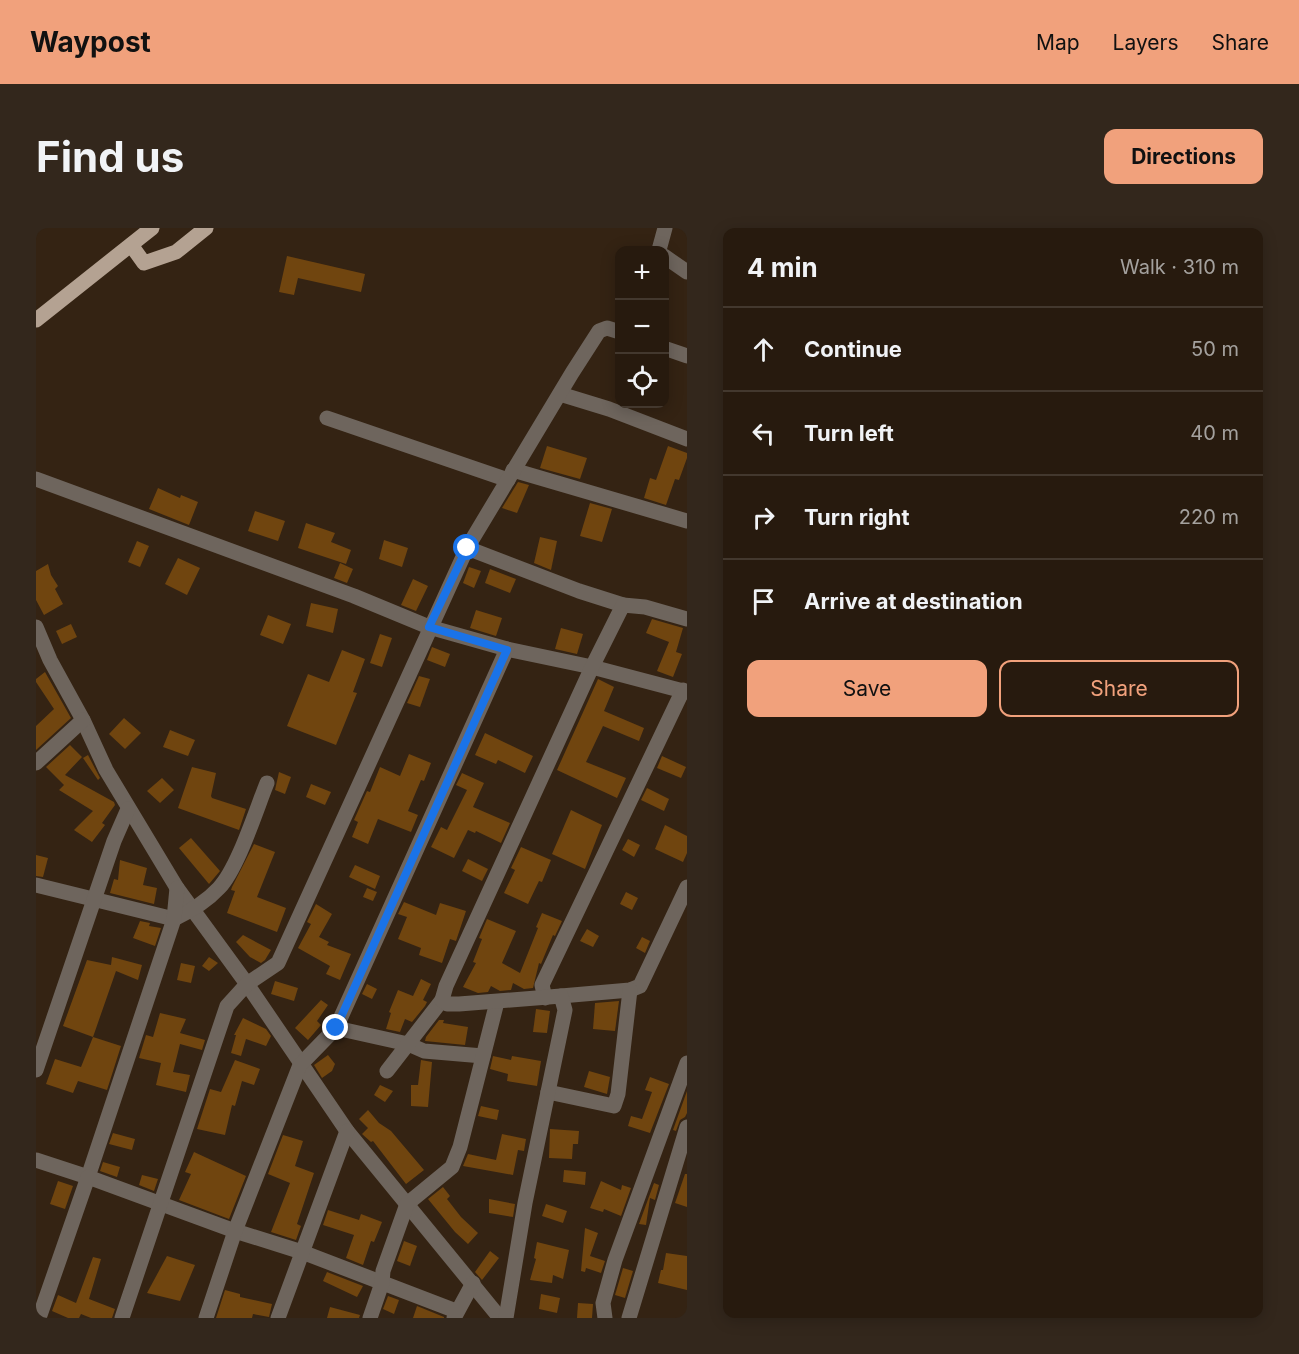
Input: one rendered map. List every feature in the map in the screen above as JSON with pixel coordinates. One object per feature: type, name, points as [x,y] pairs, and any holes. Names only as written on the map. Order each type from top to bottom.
[{"type":"main road","points":[[36,320],[152,228]]},
{"type":"main road","points":[[131,246],[144,263],[177,252],[206,228]]},
{"type":"street","points":[[659,246],[665,228]]},
{"type":"street","points":[[669,259],[687,272]]},
{"type":"street","points":[[122,1318],[227,1006],[248,984],[278,963],[429,627],[467,548],[599,332],[607,328],[615,330]]},
{"type":"street","points":[[669,350],[687,356]]},
{"type":"street","points":[[560,394],[609,409],[687,439]]},
{"type":"street","points":[[327,418],[511,475],[687,521]]},
{"type":"street","points":[[36,479],[354,596],[429,627],[507,650],[592,667],[685,691],[542,985],[545,998]]},
{"type":"street","points":[[467,548],[579,591],[623,605],[645,607],[687,619]]},
{"type":"street","points":[[387,1071],[442,1000],[451,975],[592,667],[623,605]]},
{"type":"street","points":[[36,627],[50,660],[83,720],[106,770],[177,888],[248,984],[300,1065],[347,1131],[500,1318]]},
{"type":"street","points":[[206,1318],[235,1231],[300,1065],[336,1028],[507,650]]},
{"type":"street","points":[[36,763],[83,720]]},
{"type":"street","points":[[36,885],[174,920],[194,910],[220,886],[236,861],[267,783]]},
{"type":"street","points":[[36,1070],[114,841],[128,809]]},
{"type":"street","points":[[442,1000],[447,1004],[497,1002],[630,990],[640,986],[687,887]]},
{"type":"street","points":[[39,1318],[174,920],[177,888]]},
{"type":"street","points":[[548,1092],[614,1106],[618,1094],[630,990]]},
{"type":"street","points":[[506,1318],[522,1223],[565,1010],[561,996]]},
{"type":"street","points":[[370,1318],[382,1283],[383,1271],[407,1204],[452,1167],[460,1147],[497,1002]]},
{"type":"street","points":[[336,1028],[408,1044],[424,1051],[483,1056]]},
{"type":"street","points":[[605,1318],[603,1304],[615,1260],[687,1063]]},
{"type":"street","points":[[629,1318],[687,1127]]},
{"type":"street","points":[[278,1318],[347,1131]]},
{"type":"street","points":[[36,1160],[235,1231],[302,1252],[455,1314],[473,1283]]},
{"type":"building","points":[[287,256],[365,274],[361,292],[298,278],[294,295],[279,292]]},
{"type":"building","points":[[547,446],[587,458],[580,479],[540,468]]},
{"type":"building","points":[[668,446],[687,453],[687,458],[679,480],[675,479],[666,505],[644,498],[650,478],[656,480]]},
{"type":"building","points":[[518,482],[529,485],[517,513],[502,508]]},
{"type":"building","points":[[158,488],[180,498],[181,495],[198,502],[189,525],[149,509]]},
{"type":"building","points":[[590,503],[612,509],[602,542],[580,536]]},
{"type":"building","points":[[255,511],[285,521],[278,541],[248,531]]},
{"type":"building","points":[[306,523],[335,533],[331,542],[351,550],[346,564],[298,548]]},
{"type":"building","points":[[540,537],[557,541],[551,570],[534,563]]},
{"type":"building","points":[[384,540],[408,548],[402,567],[379,559]]},
{"type":"building","points":[[137,541],[149,546],[140,567],[128,562]]},
{"type":"building","points":[[178,558],[200,568],[187,595],[165,584]]},
{"type":"building","points":[[340,563],[353,569],[347,583],[334,578]]},
{"type":"building","points":[[48,564],[51,575],[58,586],[55,589],[63,604],[44,615],[36,600],[36,571]]},
{"type":"building","points":[[469,567],[481,571],[474,588],[463,583]]},
{"type":"building","points":[[490,569],[516,579],[510,593],[485,583]]},
{"type":"building","points":[[413,579],[428,586],[416,611],[401,605]]},
{"type":"building","points":[[311,603],[338,609],[333,633],[306,626]]},
{"type":"building","points":[[476,610],[502,618],[496,636],[470,628]]},
{"type":"building","points":[[268,615],[291,624],[283,644],[260,635]]},
{"type":"building","points":[[652,619],[683,628],[676,652],[682,654],[673,677],[657,671],[669,642],[646,633]]},
{"type":"building","points":[[71,624],[77,637],[62,644],[56,631]]},
{"type":"building","points":[[561,628],[583,634],[577,654],[555,649]]},
{"type":"building","points":[[380,634],[392,638],[382,667],[370,663]]},
{"type":"building","points":[[432,647],[450,654],[445,667],[427,660]]},
{"type":"building","points":[[342,650],[365,659],[353,692],[357,693],[336,745],[287,726],[308,674],[329,682]]},
{"type":"building","points":[[45,672],[71,718],[36,750],[36,726],[54,709],[36,682],[36,679]]},
{"type":"building","points":[[419,676],[430,679],[420,707],[407,703]]},
{"type":"building","points":[[598,679],[614,687],[604,711],[644,728],[639,741],[603,726],[586,762],[626,778],[617,798],[557,770]]},
{"type":"building","points":[[124,718],[141,733],[125,749],[109,734]]},
{"type":"building","points":[[170,730],[195,740],[188,756],[163,747]]},
{"type":"building","points":[[485,733],[533,756],[525,773],[498,760],[496,764],[475,755]]},
{"type":"building","points":[[70,745],[82,757],[65,775],[114,802],[115,805],[102,823],[105,825],[92,842],[74,830],[93,811],[59,790],[64,785],[46,767]]},
{"type":"building","points":[[409,754],[431,763],[408,811],[418,815],[411,832],[378,819],[368,844],[352,837],[358,822],[354,820],[367,791],[370,792],[380,767],[400,776]]},
{"type":"building","points":[[88,755],[100,778],[98,780],[83,758]]},
{"type":"building","points":[[662,756],[686,767],[681,778],[657,768]]},
{"type":"building","points":[[192,767],[216,773],[212,798],[246,809],[239,830],[178,808]]},
{"type":"building","points":[[279,772],[291,777],[285,794],[275,790]]},
{"type":"building","points":[[462,773],[484,783],[473,807],[510,823],[501,843],[476,831],[475,833],[468,830],[454,858],[431,847],[441,827],[447,830],[467,790],[456,785]]},
{"type":"building","points":[[162,778],[174,790],[160,803],[147,791]]},
{"type":"building","points":[[311,784],[331,792],[325,805],[306,797]]},
{"type":"building","points":[[647,788],[669,799],[664,811],[641,800]]},
{"type":"building","points":[[571,810],[602,825],[585,869],[552,854]]},
{"type":"building","points":[[665,825],[687,836],[687,853],[683,862],[655,849]]},
{"type":"building","points":[[191,838],[220,871],[209,884],[179,848]]},
{"type":"building","points":[[628,839],[640,845],[634,857],[622,850]]},
{"type":"building","points":[[254,844],[275,852],[257,897],[286,908],[277,932],[227,913],[235,891],[231,890],[232,887]]},
{"type":"building","points":[[521,847],[551,860],[542,882],[539,881],[528,904],[504,893],[515,870],[511,868]]},
{"type":"building","points":[[36,855],[48,858],[43,877],[36,876]]},
{"type":"building","points":[[468,859],[488,869],[482,881],[462,871]]},
{"type":"building","points":[[120,860],[147,868],[143,885],[157,888],[154,904],[110,893],[114,879],[118,880]]},
{"type":"building","points":[[355,865],[380,876],[375,889],[349,877]]},
{"type":"building","points":[[367,888],[377,892],[373,901],[363,897]]},
{"type":"building","points":[[626,892],[638,898],[632,910],[620,904]]},
{"type":"building","points":[[404,902],[436,915],[440,903],[466,911],[456,941],[450,939],[442,963],[419,955],[421,948],[398,939],[407,917],[398,914]]},
{"type":"building","points":[[316,904],[332,914],[319,937],[329,942],[327,945],[351,954],[340,980],[326,974],[330,966],[298,948],[311,924],[307,922]]},
{"type":"building","points":[[542,913],[562,921],[555,936],[553,935],[541,964],[539,963],[533,988],[524,989],[513,983],[511,990],[500,991],[491,986],[488,992],[478,993],[463,987],[476,963],[473,962],[482,939],[479,938],[487,919],[516,931],[502,963],[520,973]]},
{"type":"building","points":[[140,921],[150,923],[149,926],[161,928],[155,946],[133,938]]},
{"type":"building","points":[[587,929],[599,936],[593,947],[580,941]]},
{"type":"building","points":[[243,935],[271,950],[265,960],[261,963],[250,957],[236,942]]},
{"type":"building","points":[[642,937],[650,941],[645,953],[636,948]]},
{"type":"building","points":[[112,957],[142,965],[138,980],[116,971],[93,1037],[63,1026],[87,960],[111,965]]},
{"type":"building","points":[[209,957],[218,963],[209,971],[202,966]]},
{"type":"building","points":[[181,963],[195,966],[191,983],[177,980]]},
{"type":"building","points":[[421,979],[431,984],[423,1000],[427,1002],[425,1006],[412,1022],[405,1019],[400,1032],[386,1029],[391,1013],[389,1012],[398,990],[413,996]]},
{"type":"building","points":[[275,981],[298,988],[294,1001],[271,994]]},
{"type":"building","points":[[367,984],[377,989],[372,999],[362,994]]},
{"type":"building","points":[[321,1000],[328,1005],[317,1021],[321,1025],[308,1040],[295,1028]]},
{"type":"building","points":[[619,1001],[615,1031],[593,1029],[595,1003]]},
{"type":"building","points":[[536,1009],[550,1011],[547,1033],[533,1032]]},
{"type":"building","points":[[160,1013],[186,1019],[180,1033],[205,1040],[202,1050],[180,1044],[173,1072],[190,1075],[186,1092],[156,1085],[161,1063],[139,1058],[146,1035],[153,1037]]},
{"type":"building","points":[[243,1018],[266,1029],[271,1036],[266,1046],[246,1039],[241,1056],[231,1053],[236,1035],[234,1035]]},
{"type":"building","points":[[439,1020],[444,1020],[443,1023],[468,1027],[465,1045],[425,1041]]},
{"type":"building","points":[[93,1037],[121,1046],[107,1090],[78,1081],[73,1093],[46,1084],[55,1059],[81,1067]]},
{"type":"building","points":[[328,1055],[335,1064],[332,1071],[322,1078],[314,1065]]},
{"type":"building","points":[[493,1056],[511,1060],[512,1056],[541,1061],[537,1086],[507,1081],[508,1074],[490,1069]]},
{"type":"building","points":[[235,1060],[260,1069],[254,1085],[242,1081],[235,1106],[232,1105],[225,1135],[197,1129],[210,1089],[221,1092]]},
{"type":"building","points":[[421,1060],[432,1062],[428,1107],[411,1106],[411,1085],[418,1085]]},
{"type":"building","points":[[589,1071],[610,1077],[607,1094],[584,1087]]},
{"type":"building","points":[[650,1077],[669,1084],[650,1133],[628,1126],[631,1116],[642,1119],[652,1092],[645,1090]]},
{"type":"building","points":[[380,1085],[393,1091],[385,1102],[374,1095]]},
{"type":"building","points":[[687,1091],[687,1113],[680,1120],[676,1131],[673,1130]]},
{"type":"building","points":[[481,1106],[499,1110],[497,1120],[478,1116]]},
{"type":"building","points":[[368,1110],[379,1123],[391,1131],[424,1170],[406,1184],[373,1141],[371,1142],[362,1134],[368,1128],[359,1119]]},
{"type":"building","points":[[550,1129],[579,1131],[578,1144],[573,1144],[572,1159],[549,1158]]},
{"type":"building","points":[[113,1133],[135,1139],[132,1150],[109,1144]]},
{"type":"building","points":[[502,1134],[526,1139],[524,1151],[518,1150],[513,1175],[463,1166],[468,1154],[496,1160]]},
{"type":"building","points":[[283,1135],[303,1141],[295,1166],[314,1173],[297,1224],[301,1226],[296,1240],[271,1232],[290,1183],[268,1174]]},
{"type":"building","points":[[194,1152],[246,1176],[229,1219],[179,1200],[191,1174],[185,1172]]},
{"type":"building","points":[[103,1162],[120,1167],[117,1177],[100,1171]]},
{"type":"building","points":[[564,1170],[586,1172],[585,1185],[563,1182]]},
{"type":"building","points":[[685,1174],[687,1174],[687,1207],[675,1203]]},
{"type":"building","points":[[142,1175],[158,1179],[154,1191],[139,1185]]},
{"type":"building","points":[[58,1181],[73,1186],[65,1209],[50,1204]]},
{"type":"building","points":[[601,1181],[621,1190],[622,1185],[631,1188],[621,1216],[604,1209],[603,1212],[590,1208]]},
{"type":"building","points":[[654,1183],[659,1185],[655,1200],[650,1198],[646,1225],[639,1224]]},
{"type":"building","points":[[443,1187],[450,1196],[447,1199],[478,1233],[468,1244],[428,1199]]},
{"type":"building","points":[[489,1199],[515,1204],[513,1217],[489,1213]]},
{"type":"building","points":[[546,1204],[567,1211],[563,1223],[542,1216]]},
{"type":"building","points":[[328,1210],[359,1220],[361,1214],[382,1222],[374,1242],[371,1241],[363,1265],[346,1258],[354,1235],[323,1225]]},
{"type":"building","points":[[585,1228],[598,1233],[590,1256],[605,1261],[601,1273],[586,1268],[585,1272],[581,1271]]},
{"type":"building","points":[[404,1241],[417,1246],[410,1266],[397,1261]]},
{"type":"building","points":[[537,1242],[569,1250],[563,1279],[553,1275],[552,1283],[530,1280],[536,1259],[534,1258]]},
{"type":"building","points":[[490,1251],[499,1258],[482,1280],[475,1272]]},
{"type":"building","points":[[666,1253],[687,1256],[687,1290],[658,1283]]},
{"type":"building","points":[[167,1256],[195,1265],[180,1301],[147,1293]]},
{"type":"building","points":[[93,1257],[101,1259],[89,1299],[115,1309],[112,1318],[91,1318],[81,1314],[79,1318],[68,1318],[52,1311],[58,1295],[76,1303]]},
{"type":"building","points":[[623,1268],[633,1271],[625,1298],[615,1295]]},
{"type":"building","points":[[327,1272],[363,1286],[357,1297],[323,1281]]},
{"type":"building","points":[[225,1290],[240,1294],[240,1297],[272,1304],[269,1317],[253,1314],[252,1318],[216,1318]]},
{"type":"building","points":[[541,1294],[560,1298],[557,1313],[539,1309]]},
{"type":"building","points":[[388,1296],[399,1300],[394,1314],[383,1309]]},
{"type":"building","points":[[578,1303],[593,1304],[592,1318],[577,1318]]},
{"type":"building","points":[[417,1306],[444,1317],[444,1318],[413,1318]]},
{"type":"building","points":[[330,1307],[360,1315],[359,1318],[327,1318]]},
{"type":"route","points":[[336,1028],[507,650],[429,627],[467,548]]}]
